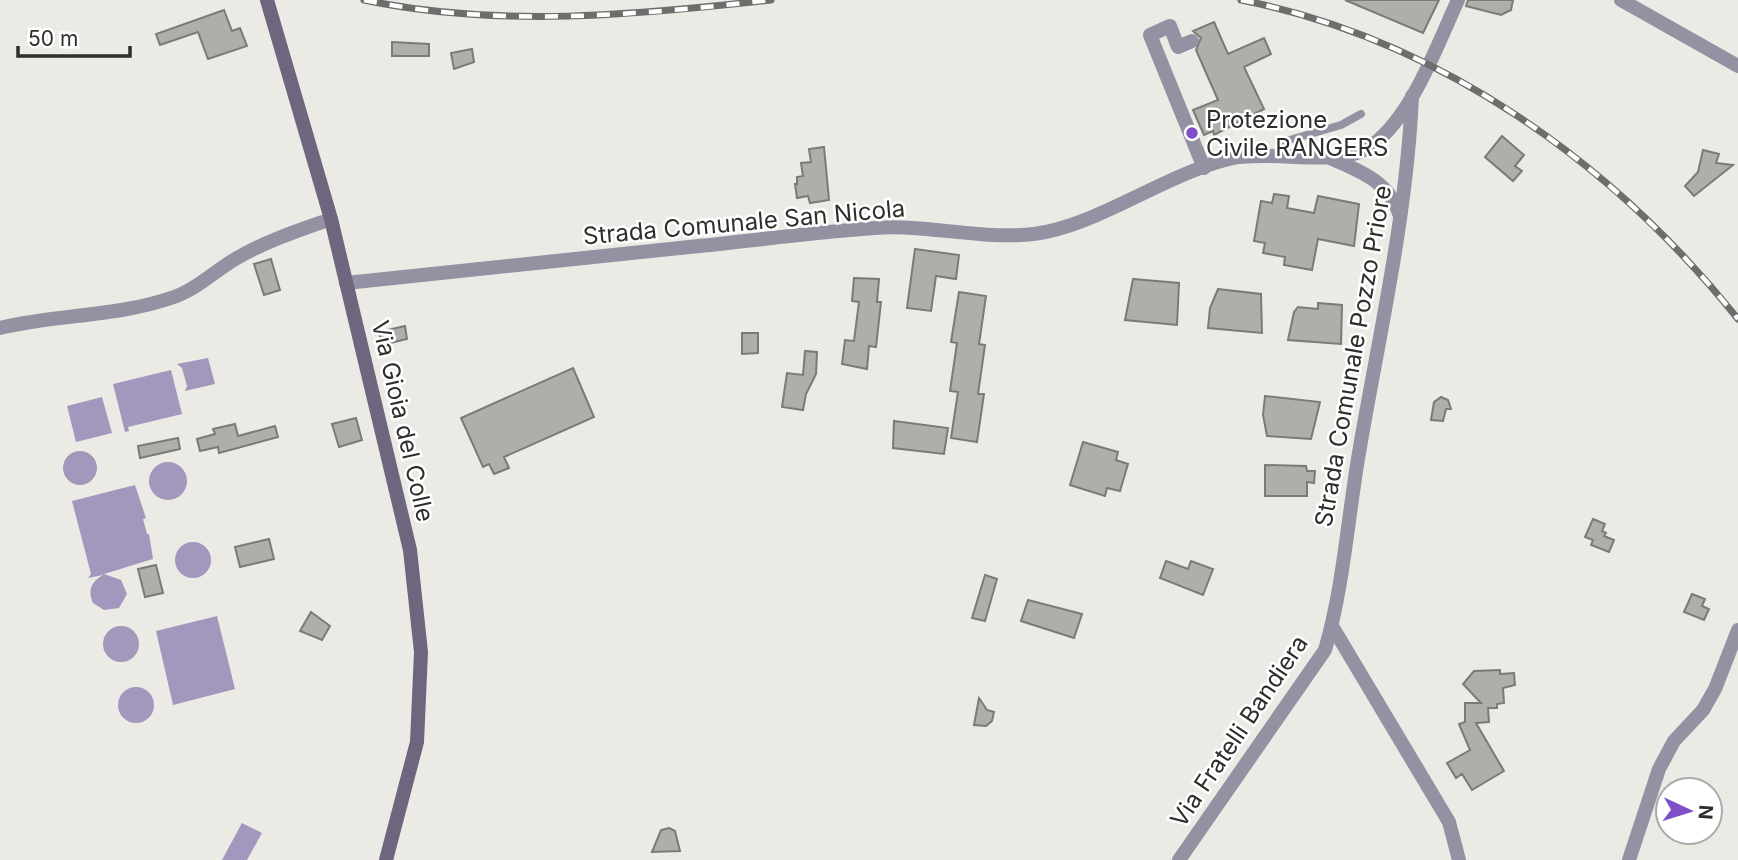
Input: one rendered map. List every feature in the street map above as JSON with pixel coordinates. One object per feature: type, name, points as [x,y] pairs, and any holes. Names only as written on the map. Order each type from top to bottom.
[{"type":"main road","name":"Via Gioia del Colle","points":[[267,0],[331,219],[410,550],[421,652],[417,742],[386,860]]},
{"type":"street","points":[[1329,158],[1358,153],[1386,132],[1412,94],[1458,0]]},
{"type":"street","points":[[1621,0],[1738,66]]},
{"type":"street","points":[[1192,41],[1178,47],[1170,26],[1150,35],[1205,168]]},
{"type":"street","name":"Strada Comunale Pozzo Priore","points":[[1332,626],[1400,216],[1409,148],[1412,94]]},
{"type":"street","points":[[1386,132],[1409,148]]},
{"type":"street","name":"Strada Comunale San Nicola","points":[[346,283],[879,228],[987,236],[1036,234],[1076,223],[1142,191],[1232,159],[1275,155],[1329,158]]},
{"type":"street","points":[[1329,158],[1381,184],[1390,194],[1400,216]]},
{"type":"street","points":[[0,328],[30,321],[89,317],[132,309],[177,296],[236,258],[275,239],[331,219]]},
{"type":"street","points":[[1332,626],[1448,822],[1458,860]]},
{"type":"street","name":"Via Fratelli Bandiera","points":[[1179,860],[1325,650],[1332,626]]},
{"type":"street","points":[[1629,860],[1659,769],[1674,741],[1703,710],[1715,689],[1738,630]]},
{"type":"lane","points":[[1275,155],[1286,141],[1341,125],[1361,114]]},
{"type":"shaded area","points":[[208,358],[215,384],[185,391],[187,386],[182,368],[177,364]]},
{"type":"shaded area","points":[[171,370],[182,414],[128,427],[129,431],[125,432],[113,384]]},
{"type":"shaded area","points":[[102,397],[112,433],[76,442],[67,406]]},
{"type":"shaded area","points":[[80,451],[92,456],[97,468],[92,480],[80,485],[68,480],[63,468],[68,456]]},
{"type":"shaded area","points":[[168,462],[181,468],[187,481],[181,494],[168,500],[155,494],[149,481],[155,468]]},
{"type":"shaded area","points":[[135,485],[146,518],[143,519],[149,534],[153,559],[104,574],[121,580],[127,594],[119,608],[104,610],[93,603],[91,598],[92,586],[103,575],[88,578],[91,574],[72,501]]},
{"type":"shaded area","points":[[193,542],[206,547],[211,560],[206,573],[193,578],[180,573],[175,560],[180,547]]},
{"type":"shaded area","points":[[217,616],[235,689],[173,705],[156,631]]},
{"type":"shaded area","points":[[121,626],[134,631],[139,644],[134,657],[121,662],[108,657],[103,644],[108,631]]},
{"type":"shaded area","points":[[136,687],[149,692],[154,705],[149,718],[136,723],[123,718],[118,705],[123,692]]},
{"type":"shaded area","points":[[242,823],[262,833],[247,860],[222,860]]},
{"type":"building","points":[[1345,0],[1439,0],[1423,33]]},
{"type":"building","points":[[1468,0],[1513,0],[1511,10],[1501,15],[1466,6]]},
{"type":"building","points":[[224,10],[232,31],[240,28],[247,46],[208,59],[198,32],[160,45],[156,34]]},
{"type":"building","points":[[1214,22],[1228,54],[1264,38],[1271,54],[1244,67],[1264,109],[1214,135],[1213,131],[1204,135],[1193,110],[1218,100],[1196,50],[1201,38],[1193,31]]},
{"type":"building","points":[[392,42],[429,44],[429,56],[392,56]]},
{"type":"building","points":[[472,49],[474,62],[454,69],[451,53]]},
{"type":"building","points":[[1502,136],[1524,155],[1515,166],[1522,171],[1513,181],[1485,157]]},
{"type":"building","points":[[824,147],[829,200],[810,203],[808,196],[797,198],[795,184],[797,177],[803,176],[801,163],[811,162],[809,149]]},
{"type":"building","points":[[1703,150],[1719,154],[1716,163],[1733,165],[1694,196],[1685,186],[1698,172]]},
{"type":"building","points":[[1274,194],[1289,196],[1287,208],[1314,213],[1318,196],[1359,204],[1354,246],[1318,239],[1312,270],[1284,265],[1285,257],[1263,253],[1265,243],[1254,241],[1261,201],[1272,203]]},
{"type":"building","points":[[915,249],[959,255],[956,279],[936,276],[931,311],[907,308]]},
{"type":"building","points":[[271,259],[280,290],[264,295],[254,264]]},
{"type":"building","points":[[854,278],[879,279],[877,302],[881,302],[876,347],[869,346],[867,369],[842,364],[845,340],[854,341],[859,302],[852,301]]},
{"type":"building","points":[[1133,279],[1179,283],[1177,325],[1125,320]]},
{"type":"building","points":[[1218,289],[1261,294],[1262,333],[1208,328],[1210,308]]},
{"type":"building","points":[[959,292],[986,296],[979,344],[985,345],[978,394],[984,394],[977,442],[951,438],[958,392],[950,391],[957,343],[951,342]]},
{"type":"building","points":[[1318,303],[1342,305],[1341,344],[1288,340],[1294,312],[1298,307],[1318,309]]},
{"type":"building","points":[[405,326],[407,339],[382,345],[379,332]]},
{"type":"building","points":[[742,333],[758,333],[758,353],[742,354]]},
{"type":"building","points":[[805,351],[817,352],[816,374],[806,394],[803,410],[782,407],[787,373],[803,375]]},
{"type":"building","points":[[573,368],[594,417],[504,457],[509,468],[494,474],[489,464],[483,467],[461,418]]},
{"type":"building","points":[[1265,396],[1320,402],[1311,439],[1267,436],[1263,415]]},
{"type":"building","points":[[1441,397],[1448,400],[1451,409],[1446,409],[1443,421],[1431,420],[1434,402]]},
{"type":"building","points":[[356,418],[362,440],[339,447],[332,424]]},
{"type":"building","points":[[894,421],[948,428],[944,454],[893,448]]},
{"type":"building","points":[[235,424],[238,436],[275,426],[278,437],[219,453],[218,447],[200,451],[197,439],[215,434],[213,429]]},
{"type":"building","points":[[178,438],[180,449],[140,458],[138,446]]},
{"type":"building","points":[[1083,442],[1118,452],[1116,460],[1128,464],[1120,491],[1107,488],[1105,496],[1070,485]]},
{"type":"building","points":[[1265,465],[1306,466],[1307,471],[1315,471],[1314,483],[1307,482],[1307,496],[1265,496]]},
{"type":"building","points":[[1593,519],[1605,524],[1602,531],[1606,533],[1604,536],[1614,540],[1609,552],[1591,545],[1593,540],[1585,537]]},
{"type":"building","points":[[269,539],[274,559],[240,567],[235,547]]},
{"type":"building","points":[[1166,561],[1188,569],[1191,561],[1213,569],[1203,595],[1160,578]]},
{"type":"building","points":[[156,565],[163,593],[145,597],[138,569]]},
{"type":"building","points":[[985,575],[997,579],[985,621],[972,618]]},
{"type":"building","points":[[1692,594],[1705,599],[1702,606],[1709,609],[1704,620],[1684,612]]},
{"type":"building","points":[[1028,600],[1082,614],[1074,638],[1021,621]]},
{"type":"building","points":[[311,612],[330,626],[322,640],[300,631]]},
{"type":"building","points":[[1500,670],[1500,674],[1514,673],[1515,685],[1503,688],[1504,703],[1497,704],[1497,708],[1488,708],[1489,722],[1476,723],[1504,771],[1472,790],[1462,774],[1456,778],[1447,763],[1470,750],[1459,724],[1465,722],[1465,703],[1481,703],[1463,684],[1474,671]]},
{"type":"building","points":[[979,698],[987,710],[994,712],[992,721],[986,726],[974,725]]},
{"type":"building","points":[[669,828],[675,831],[680,851],[652,852],[661,830]]},
{"type":"railway","points":[[364,0],[415,9],[517,16],[618,14],[771,0]]},
{"type":"railway","points":[[1241,0],[1314,19],[1385,44],[1452,77],[1517,116],[1578,160],[1635,209],[1689,262],[1738,319]]},
{"type":"place","name":"Protezione Civile RANGERS","points":[[1192,133]]}]
